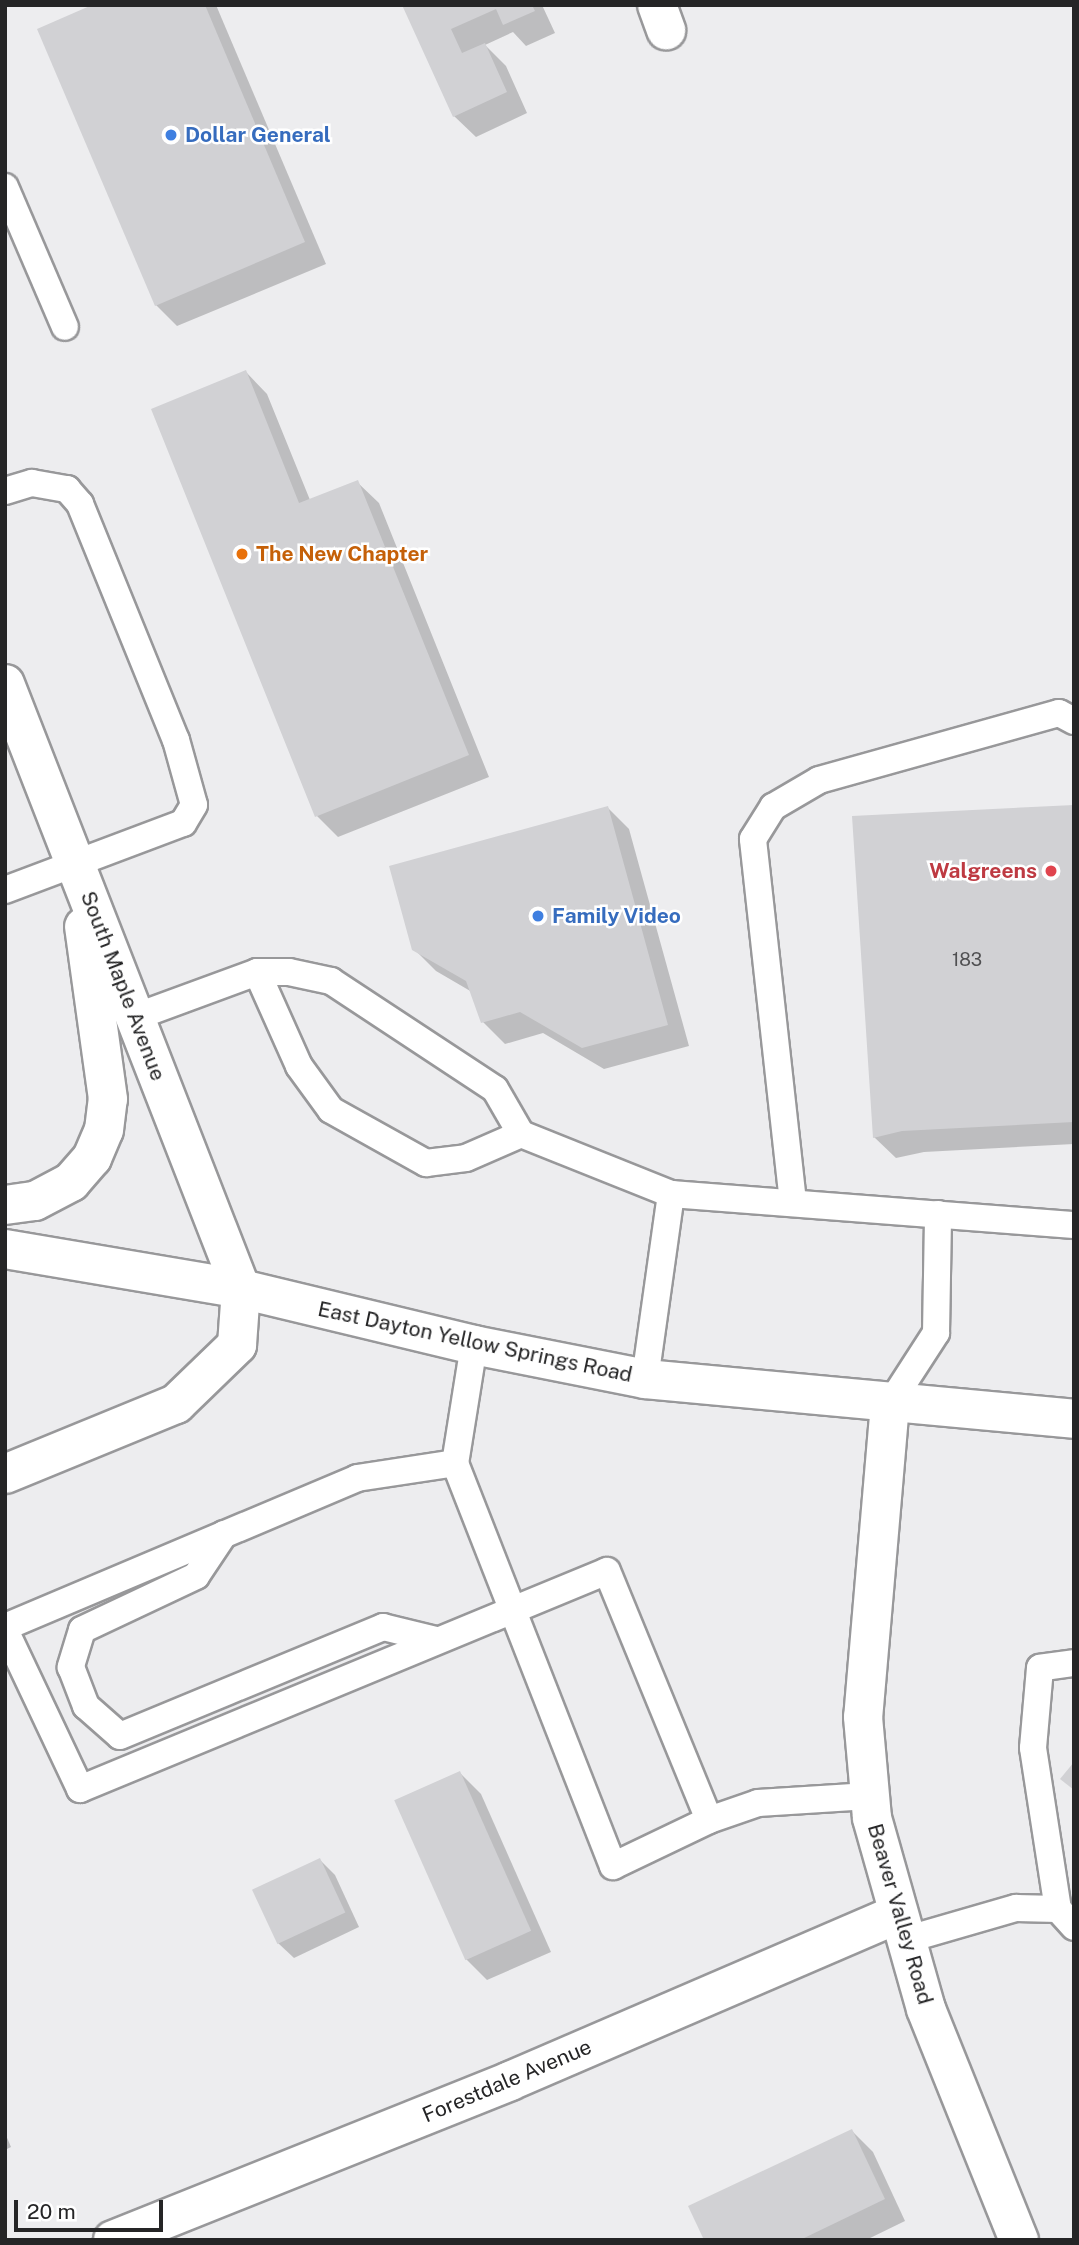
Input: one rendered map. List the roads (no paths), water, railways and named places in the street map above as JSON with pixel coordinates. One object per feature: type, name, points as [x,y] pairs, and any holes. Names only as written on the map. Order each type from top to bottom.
[{"type":"main road","name":"South Maple Avenue","points":[[5,684],[241,1289]]},
{"type":"main road","points":[[5,1205],[35,1201],[71,1182],[92,1158],[104,1130],[108,1099],[75,863]]},
{"type":"main road","name":"East Dayton Yellow Springs Road","points":[[5,1249],[241,1289],[474,1345],[645,1379],[890,1405],[1074,1419]]},
{"type":"main road","points":[[5,1474],[176,1404],[237,1345],[241,1289]]},
{"type":"main road","name":"Beaver Valley Road","points":[[890,1405],[865,1669],[863,1717],[869,1796],[901,1927],[926,2010],[1020,2240]]},
{"type":"main road","name":"Forestdale Avenue","points":[[113,2240],[901,1927]]},
{"type":"lane","points":[[5,187],[65,327]]},
{"type":"lane","points":[[5,491],[32,483],[67,489],[80,504],[176,740],[194,805],[183,823],[5,890]]},
{"type":"lane","points":[[793,1202],[754,839],[774,807],[819,780],[1059,713],[1074,721]]},
{"type":"lane","points":[[135,1017],[257,972],[289,972],[331,981],[495,1089],[521,1134],[671,1194],[1074,1225]]},
{"type":"lane","points":[[257,972],[299,1066],[331,1110],[426,1163],[466,1158],[521,1134]]},
{"type":"lane","points":[[645,1379],[671,1194]]},
{"type":"lane","points":[[890,1405],[936,1333],[938,1214]]},
{"type":"lane","points":[[474,1345],[455,1464],[509,1609],[613,1866],[709,1820],[758,1803],[869,1796]]},
{"type":"lane","points":[[455,1464],[357,1478],[5,1628],[79,1789],[509,1609],[607,1571],[709,1820]]},
{"type":"lane","points":[[224,1534],[196,1576],[82,1630],[71,1667],[86,1706],[120,1737],[383,1627],[436,1640]]},
{"type":"lane","points":[[901,1927],[1016,1908],[1066,1918],[1033,1748],[1040,1668],[1074,1663]]},
{"type":"place","name":"Dollar General","points":[[171,135]]},
{"type":"place","name":"The New Chapter","points":[[242,554]]},
{"type":"place","name":"Walgreens","points":[[1051,871]]},
{"type":"place","name":"Family Video","points":[[538,916]]}]
